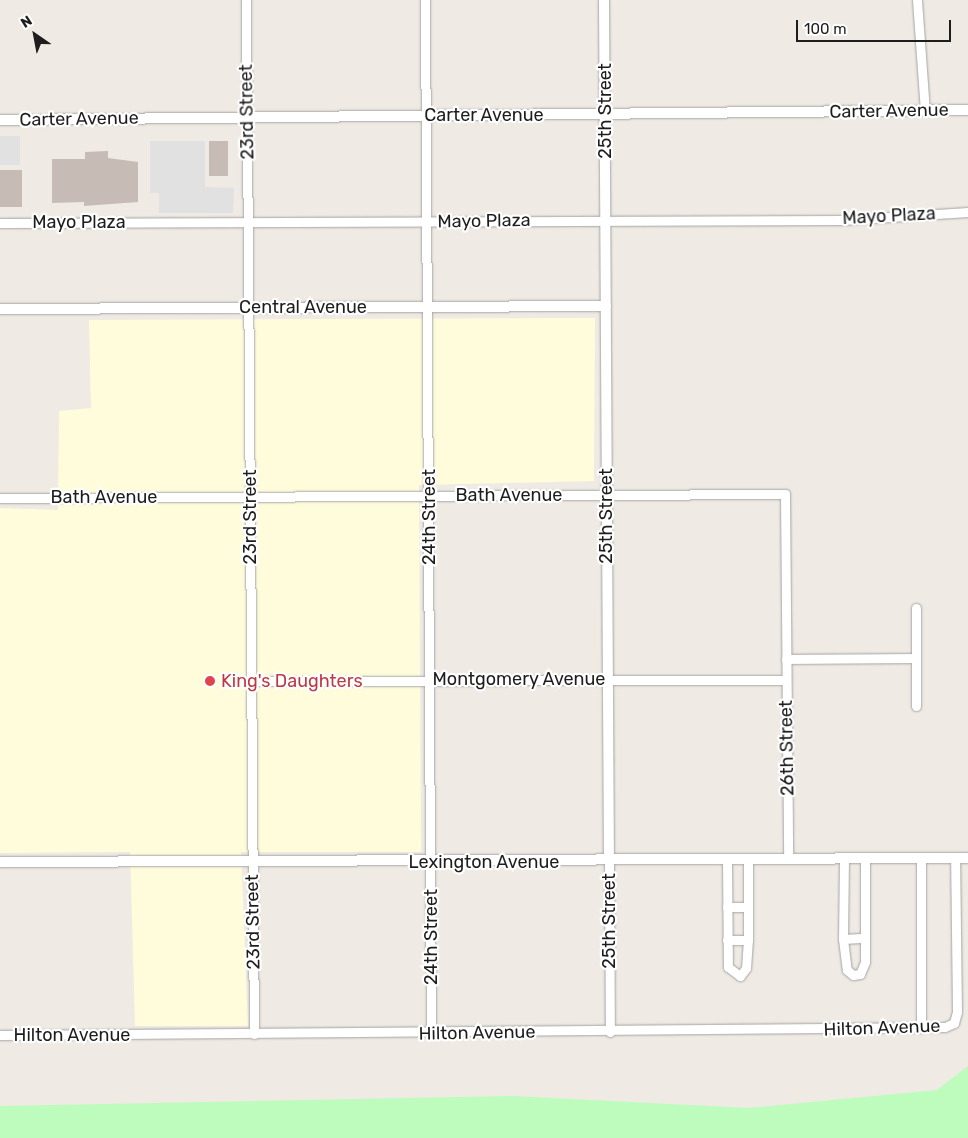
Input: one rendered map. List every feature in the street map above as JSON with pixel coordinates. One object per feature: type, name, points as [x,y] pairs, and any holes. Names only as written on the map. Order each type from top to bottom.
[{"type":"street","name":"23rd Street","points":[[246,0],[254,1034]]},
{"type":"street","name":"24th Street","points":[[426,0],[431,1034]]},
{"type":"street","name":"25th Street","points":[[604,0],[610,1032]]},
{"type":"street","points":[[917,0],[924,111]]},
{"type":"street","name":"Carter Avenue","points":[[0,120],[968,110]]},
{"type":"street","name":"Mayo Plaza","points":[[0,223],[872,219],[968,212]]},
{"type":"street","name":"Central Avenue","points":[[0,309],[606,306]]},
{"type":"street","name":"Bath Avenue","points":[[0,498],[785,494],[785,637]]},
{"type":"street","points":[[916,608],[916,706]]},
{"type":"street","name":"26th Street","points":[[785,637],[788,859]]},
{"type":"street","points":[[786,658],[915,658]]},
{"type":"street","name":"Montgomery Avenue","points":[[251,681],[786,680]]},
{"type":"street","points":[[844,858],[843,938],[847,970],[853,975],[862,971],[865,938],[865,858]]},
{"type":"street","points":[[921,858],[921,1028]]},
{"type":"street","name":"Hilton Avenue","points":[[0,1035],[610,1032],[921,1028],[954,1023],[955,858]]},
{"type":"street","name":"Lexington Avenue","points":[[0,862],[430,863],[968,858]]},
{"type":"street","points":[[727,860],[728,967],[740,976],[746,968],[748,940],[748,859]]},
{"type":"street","points":[[727,907],[748,907]]},
{"type":"street","points":[[843,938],[865,938]]},
{"type":"street","points":[[727,940],[748,940]]},
{"type":"shaded area","points":[[0,136],[20,136],[20,165],[0,165]]},
{"type":"shaded area","points":[[150,141],[205,141],[205,187],[234,188],[233,213],[159,213],[159,193],[150,193]]},
{"type":"shaded area","name":"King's Daughters","points":[[595,318],[594,481],[419,485],[421,852],[241,852],[248,1026],[135,1026],[130,852],[0,853],[0,508],[58,510],[59,411],[91,408],[89,320]]},
{"type":"green space","points":[[968,1066],[968,1138],[0,1138],[0,1106],[513,1096],[749,1108],[937,1090]]},
{"type":"building","points":[[209,141],[228,141],[228,176],[209,176]]},
{"type":"building","points":[[108,151],[108,158],[138,162],[138,202],[84,206],[84,202],[52,203],[52,159],[85,159],[85,152]]},
{"type":"building","points":[[0,170],[22,170],[22,207],[0,207]]},
{"type":"place","name":"King's Daughters","points":[[210,681]]}]
